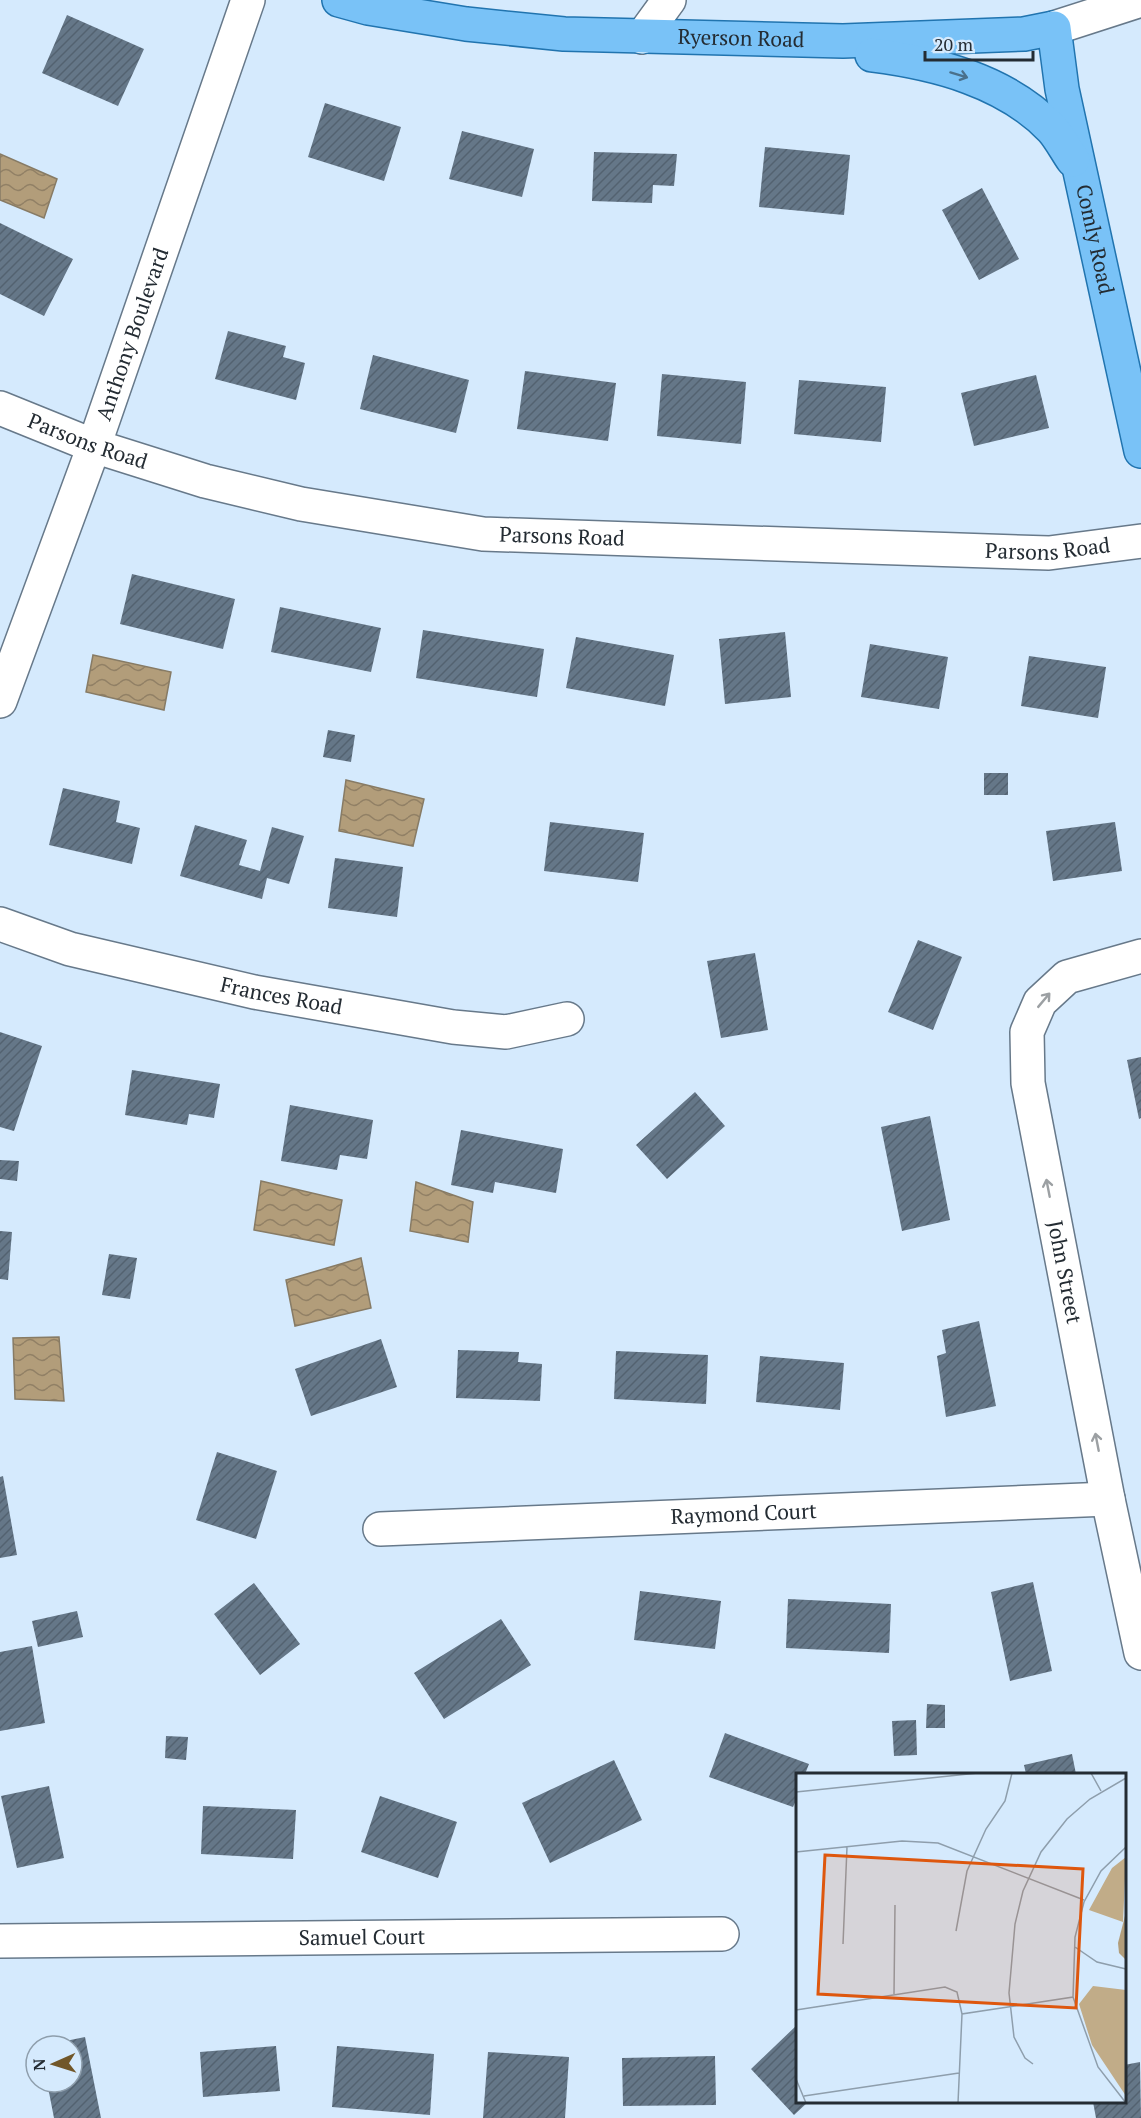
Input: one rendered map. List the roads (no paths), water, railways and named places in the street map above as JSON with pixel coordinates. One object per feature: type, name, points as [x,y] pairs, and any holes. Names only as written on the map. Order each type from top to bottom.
[{"type":"main road","name":"Ryerson Road","points":[[339,0],[368,8],[466,24],[564,34],[843,41],[1024,34],[1054,28]]},
{"type":"main road","name":"Comly Road","points":[[1054,28],[1062,89],[1141,451]]},
{"type":"main road","points":[[736,39],[908,59],[982,81],[1035,113],[1054,132],[1081,173]]},
{"type":"street","name":"Anthony Boulevard","points":[[0,701],[94,446],[248,0]]},
{"type":"street","points":[[642,37],[669,0]]},
{"type":"street","name":"Ryerson Road","points":[[1054,28],[1141,0]]},
{"type":"street","name":"Parsons Road","points":[[0,408],[94,446],[205,481],[301,504],[483,534],[1049,553],[1141,541]]},
{"type":"street","name":"Frances Road","points":[[0,924],[70,949],[255,992],[453,1027],[506,1032],[567,1019]]},
{"type":"street","name":"John Street","points":[[1141,956],[1067,977],[1040,1002],[1027,1032],[1028,1083],[1108,1499],[1141,1653]]},
{"type":"street","name":"Raymond Court","points":[[380,1529],[1108,1499]]},
{"type":"street","name":"Samuel Court","points":[[0,1941],[722,1934]]},
{"type":"water","points":[[0,154],[57,179],[44,218],[0,200]]},
{"type":"water","points":[[93,655],[171,672],[164,710],[86,692]]},
{"type":"water","points":[[346,780],[424,799],[413,846],[339,831]]},
{"type":"water","points":[[261,1181],[342,1200],[334,1245],[254,1230]]},
{"type":"water","points":[[416,1182],[473,1202],[468,1242],[410,1231]]},
{"type":"water","points":[[361,1258],[371,1308],[295,1326],[286,1280]]},
{"type":"water","points":[[59,1337],[64,1401],[15,1399],[13,1338]]}]
